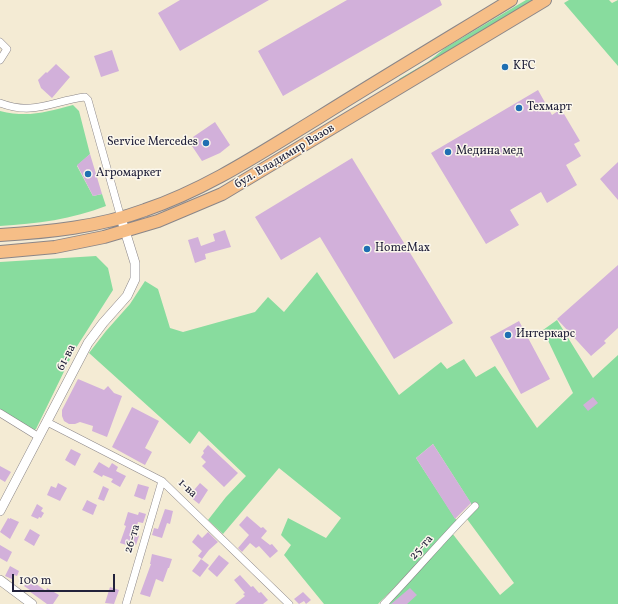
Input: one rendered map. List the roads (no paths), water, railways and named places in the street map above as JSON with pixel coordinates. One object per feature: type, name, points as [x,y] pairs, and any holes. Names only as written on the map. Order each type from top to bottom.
[{"type":"main road","name":"бул. Владимир Вазов","points":[[0,235],[50,232],[121,218],[171,201],[207,184],[268,149],[511,0]]},
{"type":"main road","name":"бул. Владимир Вазов","points":[[0,252],[55,247],[104,237],[158,222],[233,188],[545,0]]},
{"type":"street","points":[[0,42],[7,49],[0,60]]},
{"type":"street","points":[[0,103],[12,108],[30,108],[47,106],[76,98],[84,97],[88,100],[121,218]]},
{"type":"street","name":"61-ва","points":[[0,511],[88,343],[103,322],[127,296],[135,279],[135,263],[121,218]]},
{"type":"street","points":[[0,413],[39,437]]},
{"type":"street","name":"1-ва","points":[[47,422],[162,481],[289,604]]},
{"type":"street","name":"26-та","points":[[126,604],[162,481]]},
{"type":"street","name":"25-та","points":[[384,604],[475,506]]},
{"type":"street","points":[[0,580],[32,604]]},
{"type":"place","name":"KFC","points":[[505,67]]},
{"type":"place","name":"Техмарт","points":[[519,108]]},
{"type":"place","name":"Service Mercedes","points":[[206,143]]},
{"type":"place","name":"Медина мед","points":[[448,152]]},
{"type":"place","name":"Агромаркет","points":[[88,174]]},
{"type":"place","name":"HomeMax","points":[[367,249]]},
{"type":"place","name":"Интеркарс","points":[[508,335]]}]
